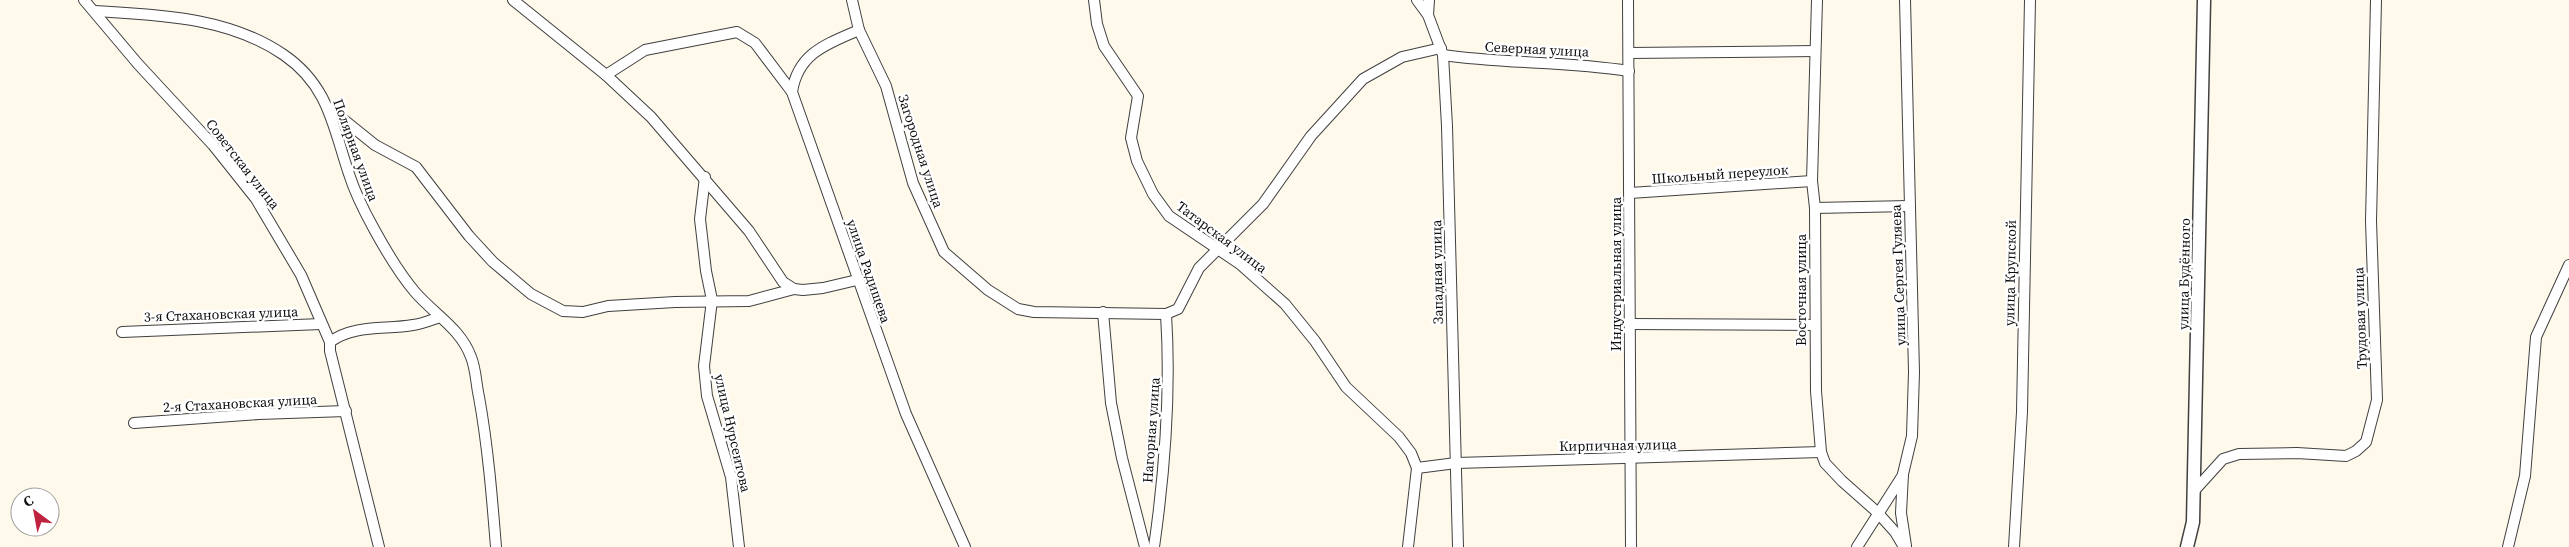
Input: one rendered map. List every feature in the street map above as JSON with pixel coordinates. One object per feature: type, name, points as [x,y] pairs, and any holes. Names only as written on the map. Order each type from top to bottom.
[{"type":"street","name":"Советская улица","points":[[84,0],[96,11],[138,64],[213,145],[256,199],[301,275],[330,342],[330,351],[379,547]]},
{"type":"street","points":[[513,0],[606,75],[651,116],[705,177],[749,231],[783,282],[794,289]]},
{"type":"street","name":"Загородная улица","points":[[852,0],[860,30],[886,86],[914,184],[944,252],[988,290],[1018,309],[1034,312],[1166,314]]},
{"type":"street","name":"Татарская улица","points":[[1094,0],[1097,24],[1104,46],[1138,96],[1131,138],[1137,161],[1153,194],[1169,216],[1240,264],[1298,318],[1346,387],[1399,437],[1411,453],[1417,468]]},
{"type":"street","points":[[1416,0],[1428,15]]},
{"type":"street","name":"Западная улица","points":[[1429,0],[1428,15],[1442,52],[1447,126],[1458,547]]},
{"type":"street","name":"Индустриальная улица","points":[[1628,0],[1631,547]]},
{"type":"street","name":"Восточная улица","points":[[1817,0],[1812,181],[1815,208],[1816,391],[1820,452]]},
{"type":"street","name":"улица Сергея Гуляева","points":[[1905,0],[1914,372],[1912,436],[1903,474],[1901,513],[1905,547]]},
{"type":"street","name":"улица Крупской","points":[[2014,547],[2022,412],[2030,0]]},
{"type":"street","name":"улица Будённого","points":[[2187,547],[2194,522],[2204,0]]},
{"type":"street","name":"Трудовая улица","points":[[2194,491],[2223,458],[2240,454],[2297,453],[2346,456],[2356,452],[2366,442],[2377,400],[2371,221],[2376,0]]},
{"type":"street","name":"Полярная улица","points":[[96,11],[185,19],[226,28],[258,38],[286,56],[312,82],[329,108],[349,175],[365,212],[392,261],[415,292],[453,327],[472,358],[488,450],[496,547]]},
{"type":"street","points":[[792,92],[794,75],[801,64],[823,46],[860,30]]},
{"type":"street","name":"улица Радищева","points":[[606,75],[645,50],[737,32],[755,43],[792,92],[857,280],[919,446],[965,547]]},
{"type":"street","points":[[1629,53],[1816,51]]},
{"type":"street","points":[[1166,314],[1178,309],[1199,268],[1263,204],[1311,136],[1364,80],[1402,57],[1442,52]]},
{"type":"street","name":"Северная улица","points":[[1442,52],[1466,59],[1548,62],[1629,71]]},
{"type":"street","points":[[329,108],[375,145],[416,167],[469,236],[493,262],[531,294],[563,311],[583,312],[608,306],[712,300],[749,301],[794,289],[822,288],[857,280]]},
{"type":"street","name":"улица Нурсеитова","points":[[705,177],[700,219],[712,300],[704,366],[707,396],[731,477],[739,547]]},
{"type":"street","name":"Школьный переулок","points":[[1630,193],[1812,181]]},
{"type":"street","points":[[1815,208],[1909,206]]},
{"type":"street","points":[[2508,547],[2525,476],[2536,337],[2569,265]]},
{"type":"street","points":[[1103,312],[1112,403],[1122,458],[1144,547]]},
{"type":"street","name":"Нагорная улица","points":[[1154,547],[1160,504],[1169,362],[1166,314]]},
{"type":"street","points":[[330,342],[339,335],[354,330],[414,325],[440,317]]},
{"type":"street","name":"3-я Стахановская улица","points":[[122,332],[321,324]]},
{"type":"street","points":[[1630,324],[1815,325]]},
{"type":"street","name":"2-я Стахановская улица","points":[[134,423],[259,414],[346,412]]},
{"type":"street","points":[[1820,452],[1825,463],[1877,512],[1895,532],[1905,547]]},
{"type":"street","name":"Кирпичная улица","points":[[1417,468],[1456,464],[1630,460],[1820,452]]},
{"type":"street","points":[[1408,547],[1417,468]]},
{"type":"street","points":[[1857,547],[1877,512],[1903,474]]}]
